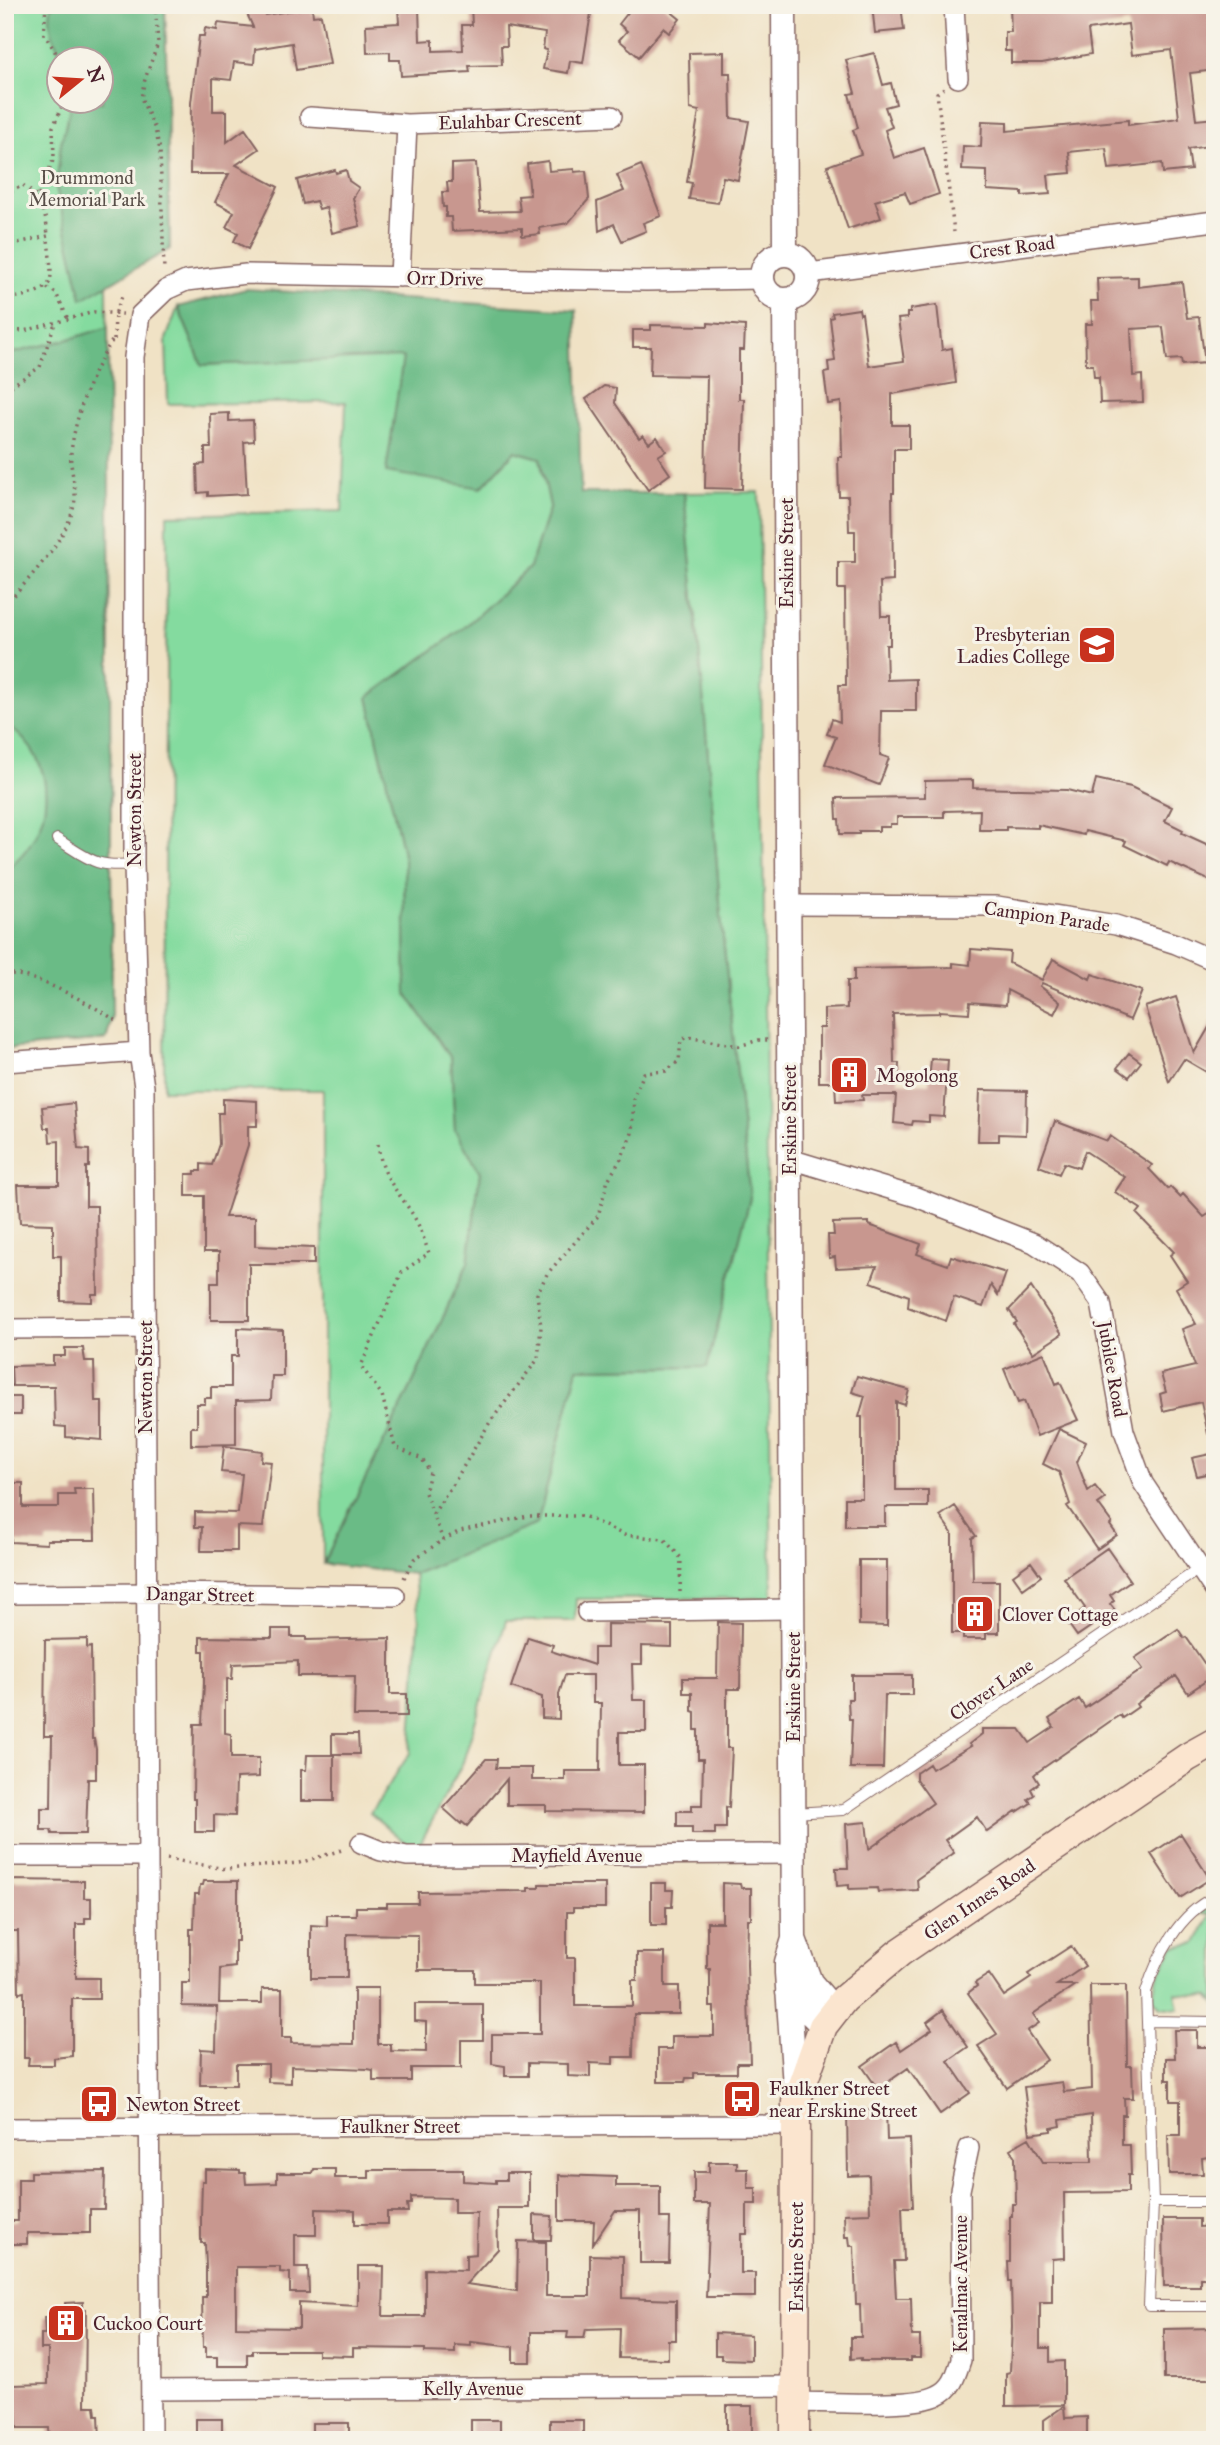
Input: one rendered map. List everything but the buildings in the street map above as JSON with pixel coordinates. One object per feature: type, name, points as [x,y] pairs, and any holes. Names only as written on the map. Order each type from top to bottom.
[{"type":"main road","name":"Glen Innes Road","points":[[796,2114],[828,2018],[899,1953],[1188,1757],[1215,1742]]},
{"type":"main road","name":"Erskine Street","points":[[795,2440],[796,2114]]},
{"type":"street","points":[[784,5],[785,253]]},
{"type":"street","points":[[954,5],[958,78]]},
{"type":"street","name":"Eulahbar Crescent","points":[[310,117],[407,124],[612,116]]},
{"type":"street","points":[[400,277],[407,124]]},
{"type":"street","name":"Crest Road","points":[[809,273],[1215,221]]},
{"type":"street","points":[[785,253],[800,258],[809,273],[803,292],[795,298],[785,300],[769,294],[762,279],[763,269],[768,261],[775,255],[785,253]]},
{"type":"street","name":"Orr Drive","points":[[132,314],[166,290],[186,281],[246,274],[646,281],[762,279]]},
{"type":"street","name":"Erskine Street","points":[[785,300],[794,1813],[794,1939],[787,1962],[796,2114]]},
{"type":"street","name":"Newton Street","points":[[132,314],[134,864],[139,1052],[144,1087],[145,1593],[156,1857],[150,2126],[151,2440]]},
{"type":"street","name":"Campion Parade","points":[[788,905],[997,906],[1061,915],[1128,929],[1176,944],[1215,961]]},
{"type":"street","points":[[5,1062],[139,1052]]},
{"type":"street","name":"Jubilee Road","points":[[790,1158],[916,1197],[1034,1243],[1080,1273],[1101,1303],[1124,1432],[1143,1483],[1215,1591]]},
{"type":"street","points":[[5,1329],[145,1328]]},
{"type":"street","name":"Dangar Street","points":[[5,1594],[395,1596]]},
{"type":"street","points":[[587,1612],[793,1609]]},
{"type":"street","name":"Mayfield Avenue","points":[[361,1843],[381,1851],[407,1856],[794,1854]]},
{"type":"street","points":[[5,1856],[156,1857]]},
{"type":"street","name":"Erskine Street","points":[[794,1939],[810,1983],[828,2018]]},
{"type":"street","points":[[788,1992],[828,2018]]},
{"type":"street","name":"Faulkner Street","points":[[5,2128],[796,2114]]},
{"type":"street","name":"Kenalmac Avenue","points":[[795,2394],[919,2402],[939,2395],[954,2382],[961,2360],[960,2190],[969,2148]]},
{"type":"street","name":"Kelly Avenue","points":[[150,2389],[795,2394]]},
{"type":"lane","points":[[57,839],[97,864],[134,864]]},
{"type":"lane","name":"Clover Lane","points":[[794,1813],[843,1810],[1199,1569]]},
{"type":"lane","points":[[1215,1897],[1202,1903],[1183,1922],[1155,1963],[1146,1992],[1153,2202],[1149,2306],[1215,2306]]},
{"type":"lane","points":[[1147,2021],[1215,2022]]},
{"type":"lane","points":[[1153,2202],[1215,2202]]},
{"type":"path","points":[[155,5],[158,43],[141,98],[155,129],[160,149],[166,290]]},
{"type":"path","points":[[45,6],[44,34],[52,46]]},
{"type":"path","points":[[937,93],[954,232]]},
{"type":"path","points":[[38,197],[54,158],[53,127],[58,116]]},
{"type":"path","points":[[5,195],[23,185],[38,197],[46,220],[50,280],[46,287],[21,298],[5,299]]},
{"type":"path","points":[[5,246],[48,236]]},
{"type":"path","points":[[46,287],[56,293],[68,319]]},
{"type":"path","points":[[114,348],[115,314],[123,294]]},
{"type":"path","points":[[5,330],[24,331],[94,312],[132,314]]},
{"type":"path","points":[[5,390],[40,367],[55,323]]},
{"type":"path","points":[[5,606],[40,565],[63,532],[75,504],[71,454],[79,414],[102,355],[114,338]]},
{"type":"path","points":[[5,974],[16,974],[48,983],[117,1021]]},
{"type":"path","points":[[433,1514],[490,1422],[538,1359],[541,1328],[537,1294],[547,1274],[598,1216],[608,1181],[632,1133],[634,1096],[644,1073],[666,1071],[679,1061],[681,1040],[687,1037],[739,1046],[759,1040],[772,1040]]},
{"type":"path","points":[[378,1144],[380,1164],[391,1186],[416,1221],[429,1253],[402,1272],[361,1366],[382,1395],[395,1447],[422,1460],[430,1472],[425,1493],[443,1540]]},
{"type":"path","points":[[395,1596],[414,1559],[460,1531],[528,1516],[584,1516],[624,1535],[664,1539],[681,1558],[680,1611]]},
{"type":"path","points":[[156,1857],[226,1869],[299,1863],[335,1852]]},
{"type":"green space","name":"Drummond Memorial Park","points":[[5,5],[165,5],[170,248],[107,285],[112,1018],[106,1040],[5,1049]]},
{"type":"green space","points":[[52,5],[165,5],[170,249],[82,299],[56,187],[61,143],[68,116],[116,116],[116,46],[57,46],[50,12]]},
{"type":"green space","points":[[246,289],[576,310],[581,493],[684,493],[722,928],[750,1198],[707,1367],[578,1368],[537,1524],[414,1574],[323,1564],[411,1387],[468,1263],[480,1172],[455,1130],[451,1058],[406,993],[404,858],[368,697],[464,628],[530,567],[550,506],[540,458],[515,451],[481,488],[386,472],[403,357],[202,365],[178,307]]},
{"type":"green space","points":[[178,307],[202,365],[403,356],[481,488],[515,451],[540,458],[550,506],[530,567],[464,628],[368,697],[404,858],[406,993],[451,1058],[455,1130],[480,1172],[468,1263],[411,1387],[323,1564],[323,1090],[164,1090],[167,515],[342,511],[346,402],[168,404],[166,339]]},
{"type":"green space","points":[[108,327],[112,1018],[106,1040],[5,1049],[5,870],[22,855],[35,837],[46,797],[43,776],[36,757],[23,739],[5,724],[5,355]]},
{"type":"green space","points":[[759,492],[772,1598],[576,1599],[575,1621],[506,1621],[463,1762],[419,1846],[407,1844],[370,1813],[410,1753],[419,1621],[414,1574],[537,1524],[578,1368],[707,1367],[750,1198],[722,928],[684,493]]},
{"type":"green space","points":[[1215,1909],[1215,2003],[1209,1996],[1176,1993],[1179,2009],[1160,2007],[1153,1998],[1156,1979],[1173,1947],[1196,1943],[1211,1914],[1196,1914],[1200,1910]]},
{"type":"place","name":"Presbyterian Ladies College","points":[[1097,645]]},
{"type":"place","name":"Mogolong","points":[[849,1075]]},
{"type":"place","name":"Clover Cottage","points":[[975,1614]]},
{"type":"place","name":"Faulkner Street near Erskine Street","points":[[742,2099]]},
{"type":"place","name":"Newton Street","points":[[99,2104]]},
{"type":"place","name":"Cuckoo Court","points":[[66,2323]]}]
